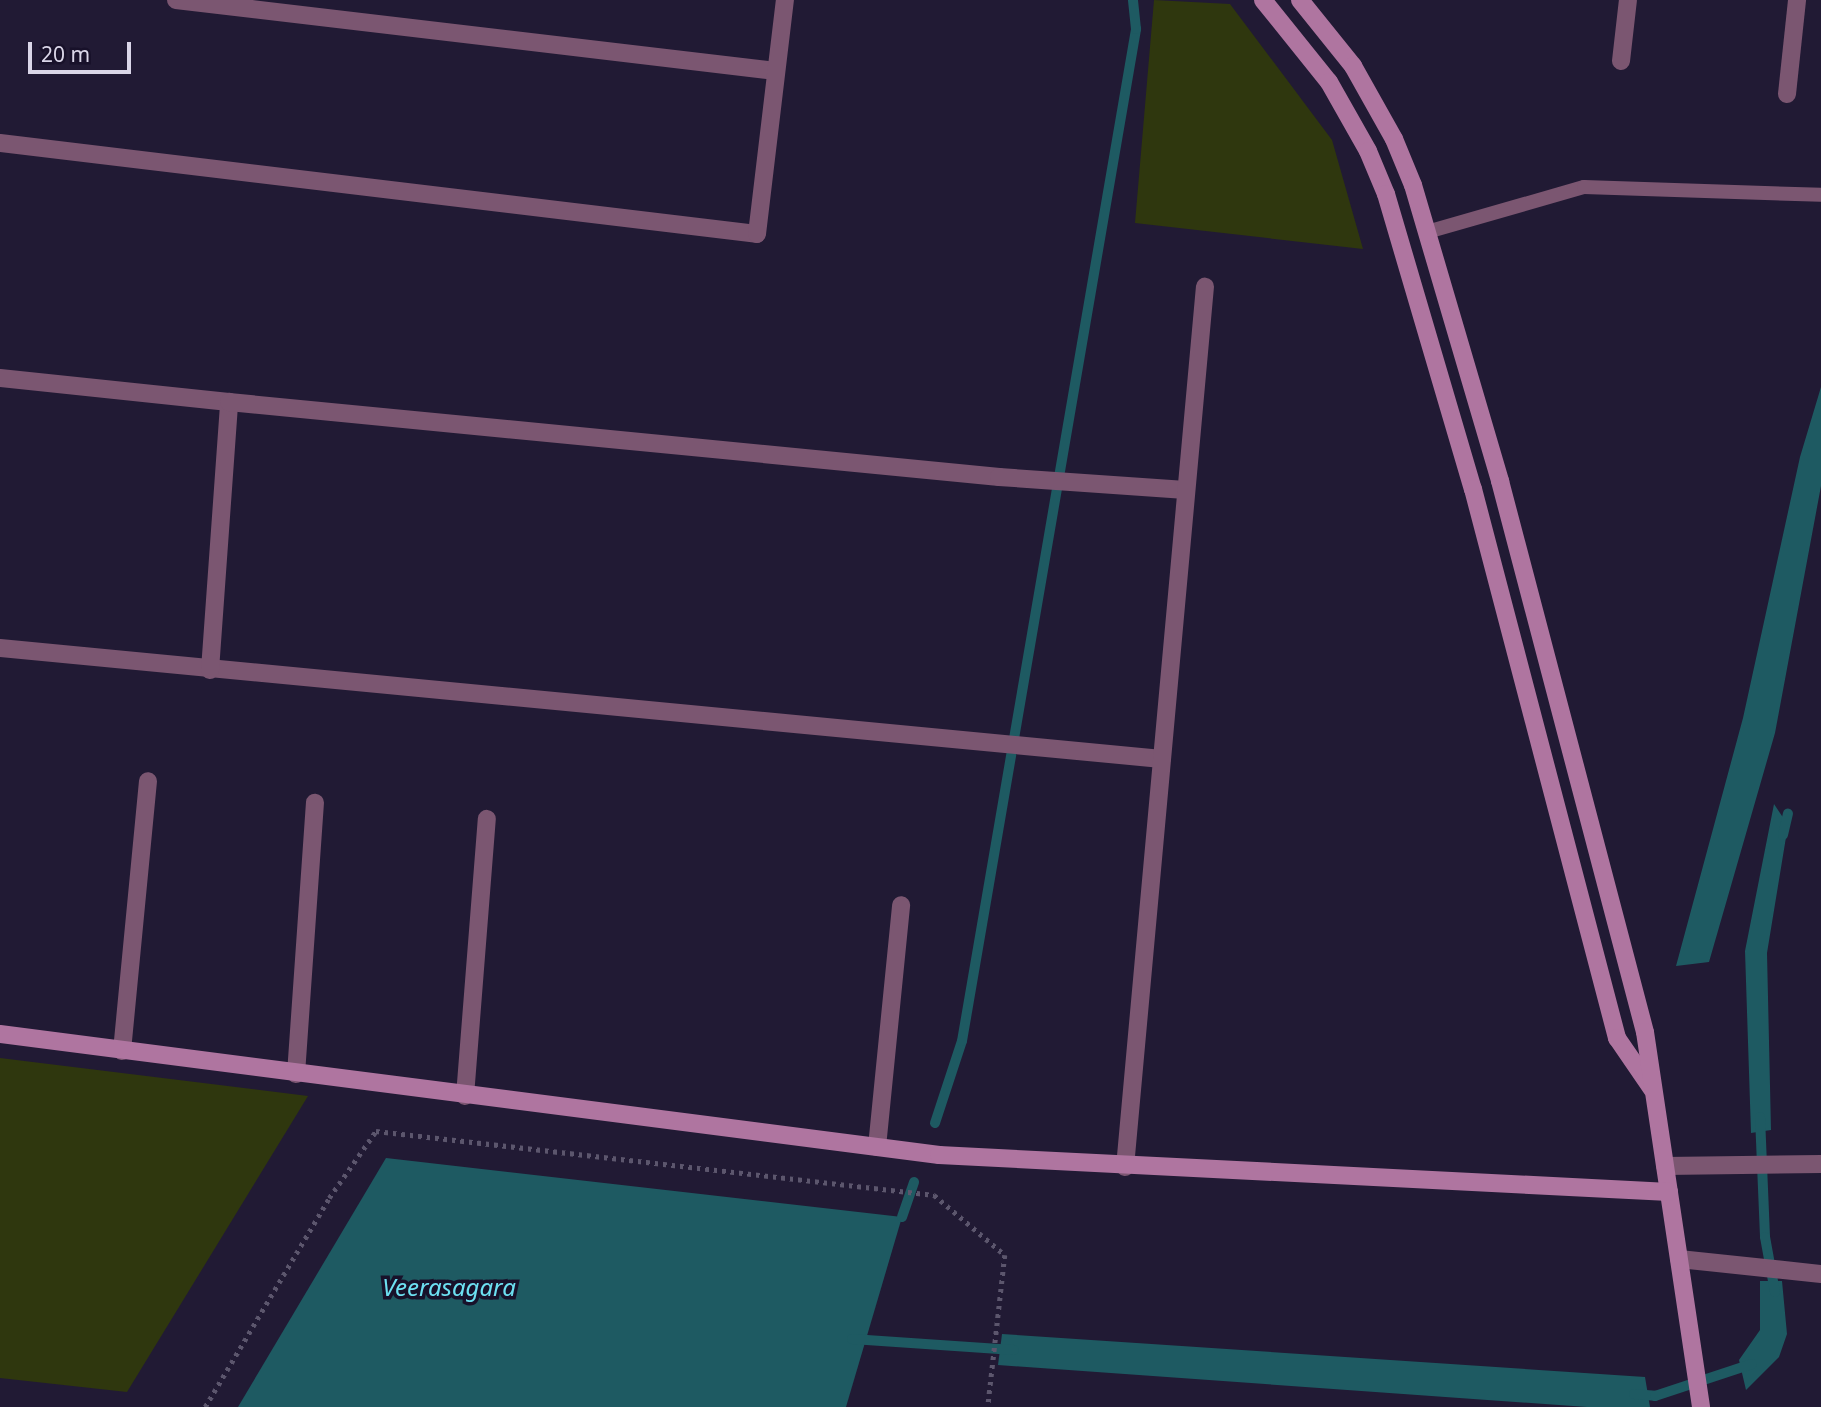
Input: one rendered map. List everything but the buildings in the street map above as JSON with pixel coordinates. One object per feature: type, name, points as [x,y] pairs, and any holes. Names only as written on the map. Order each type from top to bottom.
[{"type":"street","points":[[176,0],[776,71]]},
{"type":"street","points":[[0,143],[757,234],[785,0]]},
{"type":"street","points":[[1263,0],[1329,82],[1368,151],[1386,194],[1473,489],[1617,1038],[1654,1092]]},
{"type":"street","points":[[1300,0],[1372,96],[1413,185],[1500,481],[1645,1032],[1701,1407]]},
{"type":"street","points":[[1621,61],[1628,0]]},
{"type":"street","points":[[1787,94],[1797,0]]},
{"type":"street","points":[[1125,1167],[1205,288]]},
{"type":"street","points":[[0,378],[985,475],[1186,490]]},
{"type":"street","points":[[210,670],[229,402]]},
{"type":"street","points":[[0,648],[1162,759]]},
{"type":"street","points":[[122,1051],[148,781]]},
{"type":"street","points":[[296,1074],[315,803]]},
{"type":"street","points":[[465,1096],[488,819]]},
{"type":"street","points":[[877,1147],[901,905]]},
{"type":"street","points":[[1617,1038],[1645,1032]]},
{"type":"street","points":[[0,1034],[877,1147],[1125,1167],[1669,1192]]},
{"type":"street","points":[[1665,1166],[1821,1164]]},
{"type":"street","points":[[1679,1259],[1821,1274]]},
{"type":"lane","points":[[1427,232],[1584,187],[1821,195]]},
{"type":"path","points":[[205,1407],[329,1198],[376,1131],[934,1195],[1005,1255],[988,1407]]},
{"type":"shaded area","points":[[1154,0],[1230,4],[1332,140],[1363,249],[1135,223]]},
{"type":"shaded area","points":[[0,1058],[308,1096],[127,1392],[0,1378]]},
{"type":"water","points":[[1821,387],[1821,486],[1775,733],[1709,962],[1676,966],[1743,718],[1800,457]]},
{"type":"water","points":[[1774,804],[1788,825],[1767,953],[1771,1130],[1751,1133],[1745,951]]},
{"type":"water","name":"Veerasagara","points":[[386,1158],[902,1217],[846,1407],[238,1407]]},
{"type":"water","points":[[1760,1281],[1782,1281],[1787,1334],[1779,1357],[1746,1390],[1739,1360],[1760,1330]]},
{"type":"water","points":[[1002,1334],[1645,1377],[1650,1407],[1587,1407],[998,1365]]},
{"type":"waterway","points":[[935,1123],[962,1041],[1136,29],[1133,0]]},
{"type":"waterway","points":[[1783,835],[1788,814]]},
{"type":"waterway","points":[[1760,1117],[1765,1237],[1775,1292]]},
{"type":"waterway","points":[[902,1217],[914,1182]]},
{"type":"waterway","points":[[852,1339],[1014,1350]]},
{"type":"waterway","points":[[1634,1394],[1655,1396],[1752,1364]]}]
